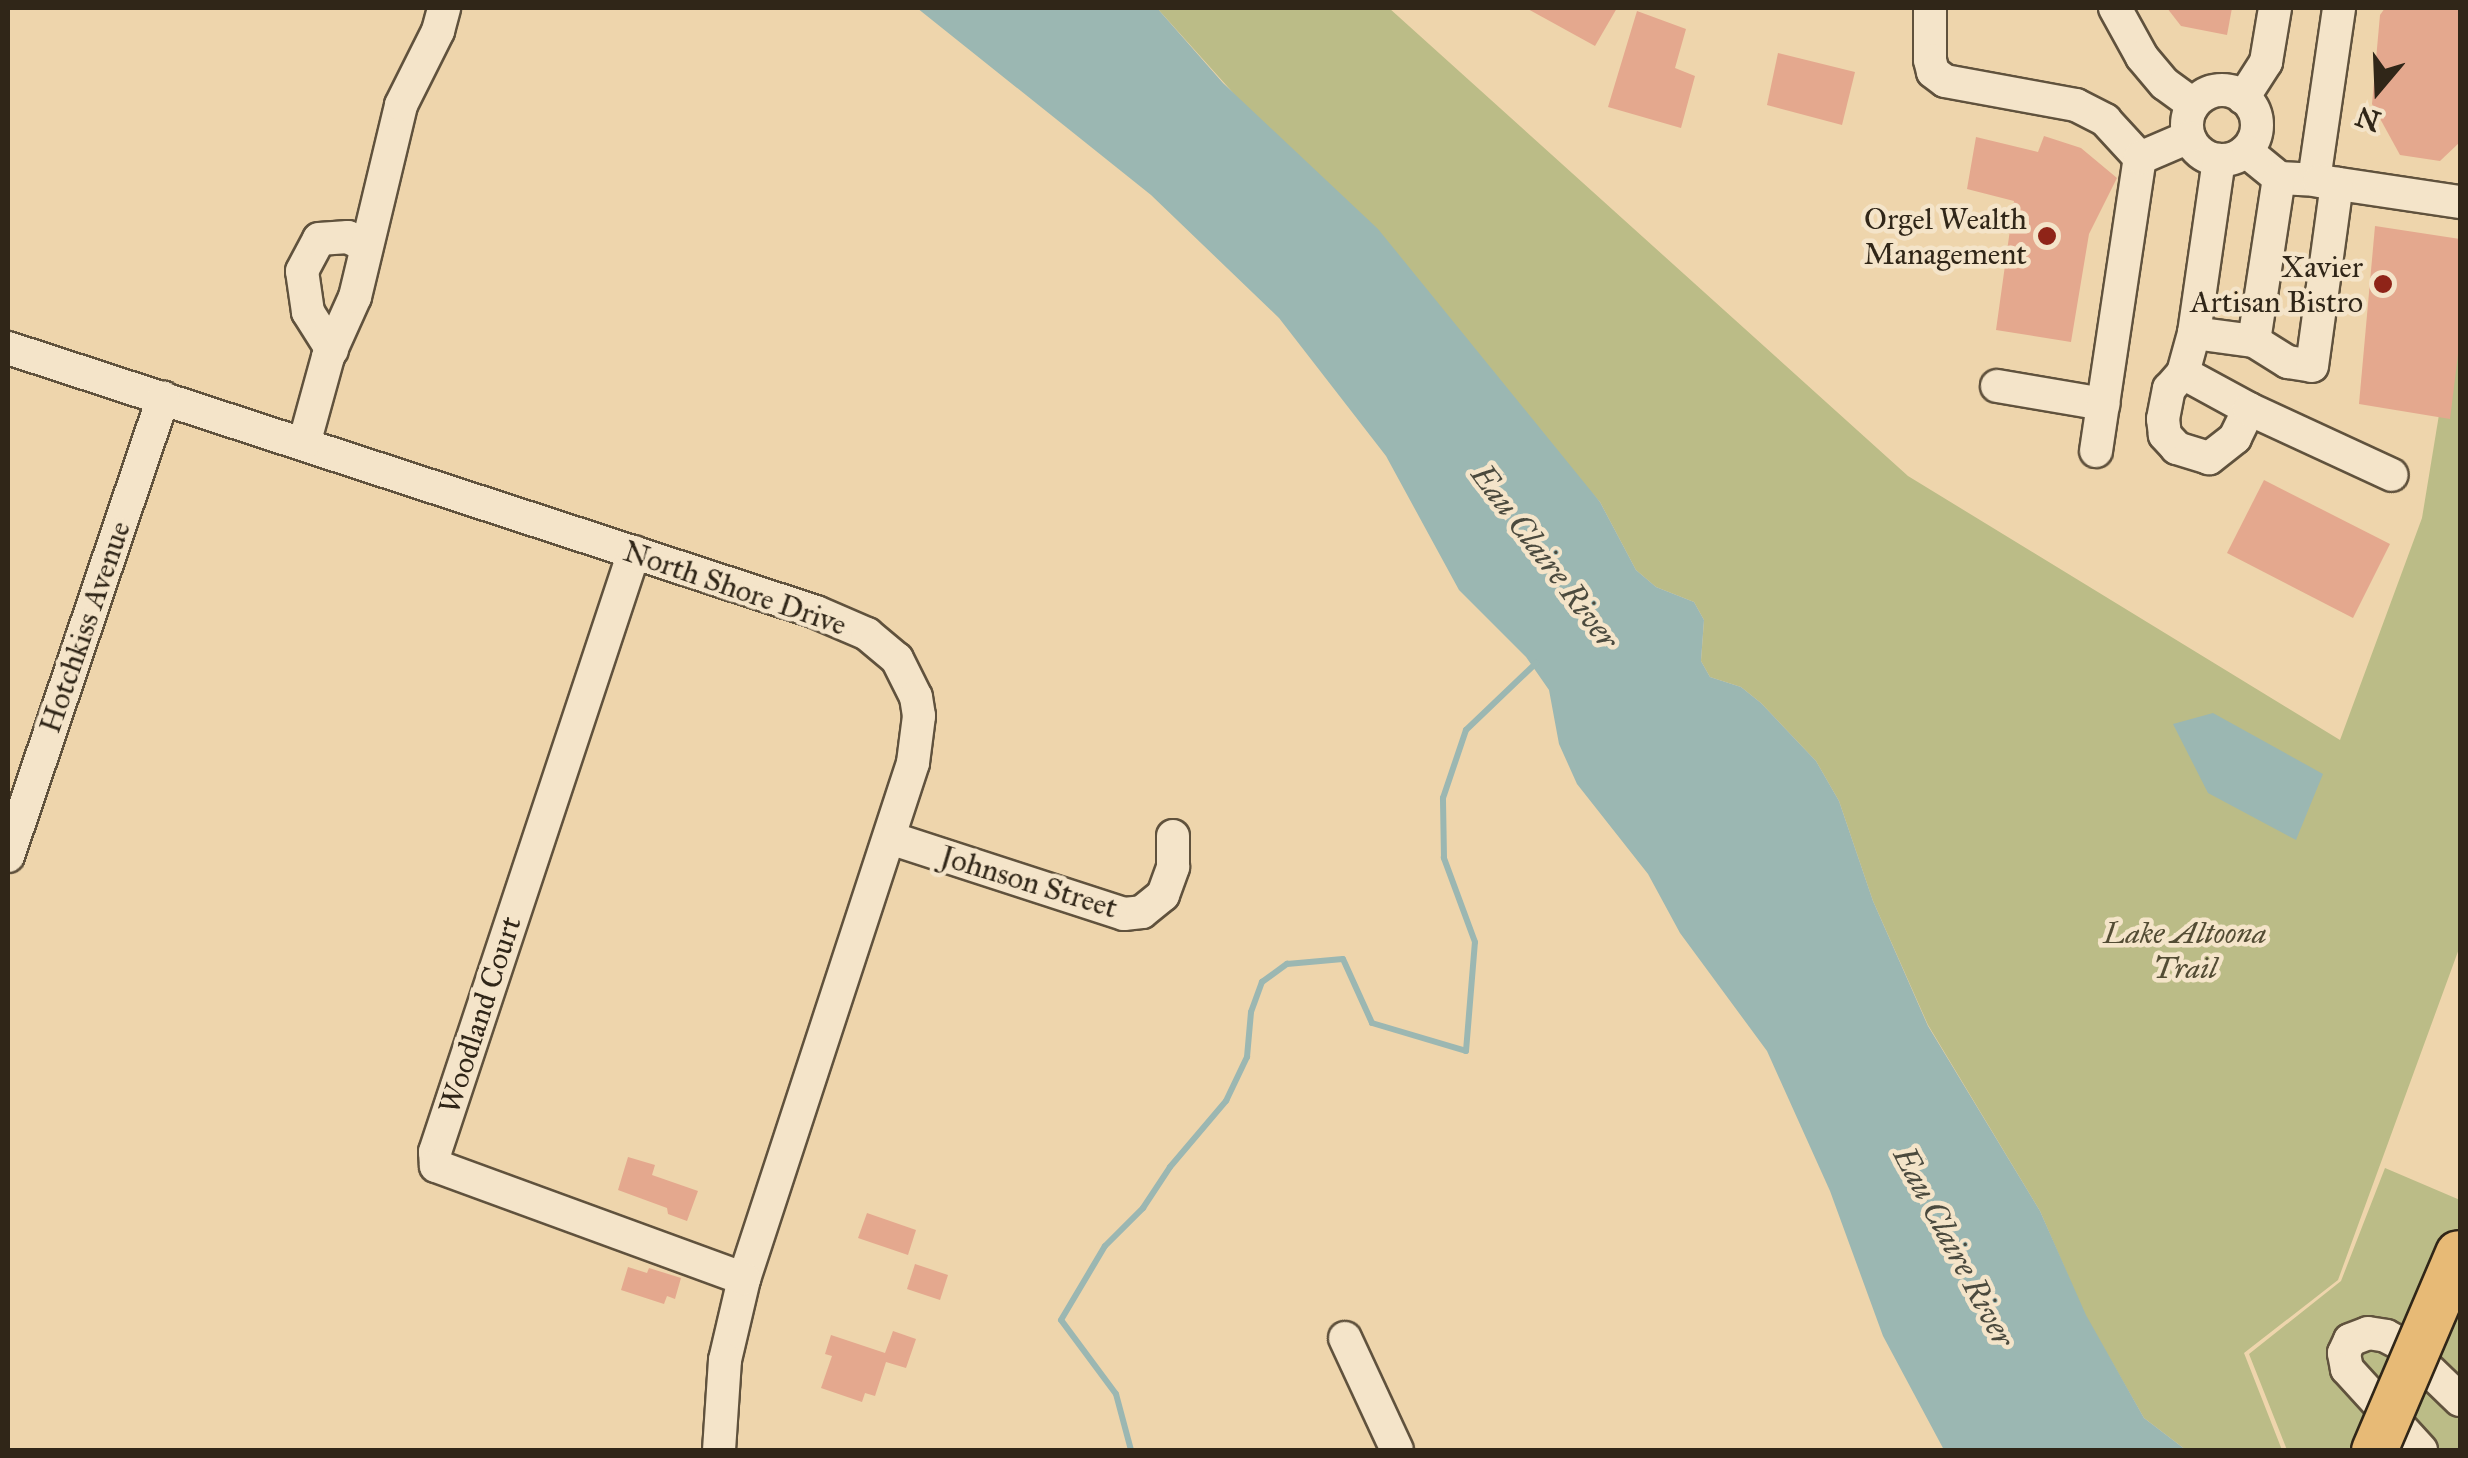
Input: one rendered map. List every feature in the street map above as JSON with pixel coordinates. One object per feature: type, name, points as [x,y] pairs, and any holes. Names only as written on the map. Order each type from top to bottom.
[{"type":"highway","points":[[2374,1450],[2458,1253]]},
{"type":"street","points":[[304,444],[332,350],[356,297],[402,105],[438,31],[444,8]]},
{"type":"street","points":[[1930,8],[1930,60],[1933,72],[1945,81],[2076,105],[2106,120],[2140,158]]},
{"type":"street","points":[[2115,8],[2142,57],[2165,84],[2194,104]]},
{"type":"street","points":[[2243,98],[2266,62],[2275,8]]},
{"type":"street","points":[[2194,333],[2254,341],[2288,362],[2312,366],[2339,8]]},
{"type":"street","points":[[2249,409],[2222,452],[2209,458],[2176,448],[2165,435],[2163,419],[2169,389],[2183,373],[2194,333],[2233,155],[2256,124],[2243,98],[2217,91],[2194,104],[2187,120],[2189,137],[2200,153],[2233,155],[2279,178],[2460,202]]},
{"type":"street","points":[[2140,158],[2189,137]]},
{"type":"street","points":[[2096,451],[2140,158]]},
{"type":"street","points":[[2254,341],[2279,178]]},
{"type":"street","points":[[332,350],[308,312],[302,271],[319,239],[348,237],[366,246]]},
{"type":"street","name":"North Shore Drive","points":[[8,348],[846,624],[897,660],[916,697],[920,716],[913,764],[744,1279],[725,1360],[719,1450]]},
{"type":"street","points":[[2183,373],[2249,409],[2392,475]]},
{"type":"street","points":[[1997,386],[2103,404]]},
{"type":"street","name":"Hotchkiss Avenue","points":[[8,856],[163,398]]},
{"type":"street","name":"Woodland Court","points":[[634,552],[435,1152],[436,1166],[744,1279]]},
{"type":"street","name":"Johnson Street","points":[[890,838],[1124,914],[1142,912],[1163,894],[1173,867],[1174,836]]},
{"type":"street","points":[[2421,1450],[2347,1369],[2344,1353],[2350,1340],[2368,1333],[2386,1336],[2403,1346],[2460,1400]]},
{"type":"street","points":[[1344,1338],[1397,1450]]},
{"type":"green space","name":"Lake Altoona Trail","points":[[1157,8],[1389,8],[1908,476],[2340,740],[2422,518],[2460,287],[2460,946],[2338,1280],[2244,1353],[2282,1450],[2186,1450],[2144,1418],[2085,1315],[2040,1211],[1928,1025],[1873,901],[1839,801],[1816,761],[1741,687],[1710,677],[1701,661],[1704,620],[1694,602],[1656,587],[1636,570],[1600,502]]},
{"type":"green space","points":[[2385,1168],[2460,1200],[2460,1450],[2287,1450],[2249,1354],[2341,1281]]},
{"type":"water","name":"Eau Claire River","points":[[917,8],[1157,8],[1223,83],[1378,229],[1600,502],[1636,570],[1656,587],[1694,602],[1704,620],[1701,661],[1710,677],[1741,687],[1816,761],[1839,801],[1873,901],[1928,1026],[2040,1211],[2086,1315],[2144,1418],[2186,1450],[1944,1450],[1883,1336],[1830,1191],[1767,1051],[1680,933],[1648,874],[1577,784],[1559,744],[1549,690],[1526,657],[1459,590],[1386,456],[1279,318],[1151,195]]},
{"type":"water","points":[[2213,713],[2323,774],[2296,840],[2208,793],[2173,724]]},
{"type":"building","points":[[1526,8],[1617,8],[1595,46]]},
{"type":"building","points":[[2167,8],[2232,8],[2227,35],[2181,26]]},
{"type":"building","points":[[2385,8],[2460,8],[2460,142],[2440,161],[2400,155],[2372,104],[2380,15]]},
{"type":"building","points":[[1637,11],[1686,29],[1675,68],[1695,76],[1681,128],[1608,107]]},
{"type":"building","points":[[1778,53],[1855,72],[1842,125],[1767,105]]},
{"type":"building","points":[[2044,136],[2081,148],[2117,178],[2089,234],[2071,342],[1996,330],[2014,201],[1967,189],[1976,137],[2038,152]]},
{"type":"building","points":[[2375,226],[2460,239],[2460,338],[2450,419],[2359,404]]},
{"type":"building","points":[[2264,480],[2390,544],[2353,618],[2227,553]]},
{"type":"building","points":[[628,1157],[655,1165],[652,1175],[698,1191],[687,1221],[668,1214],[667,1208],[618,1190]]},
{"type":"building","points":[[867,1213],[916,1230],[908,1255],[858,1238]]},
{"type":"building","points":[[915,1264],[948,1275],[940,1300],[907,1289]]},
{"type":"building","points":[[628,1267],[647,1273],[649,1268],[681,1278],[675,1299],[667,1296],[664,1304],[621,1290]]},
{"type":"building","points":[[893,1331],[916,1339],[906,1368],[886,1362],[875,1396],[865,1393],[862,1402],[821,1388],[832,1356],[825,1354],[831,1335],[885,1353]]},
{"type":"waterway","points":[[1131,1450],[1116,1394],[1061,1320],[1105,1246],[1143,1208],[1170,1167],[1226,1101],[1247,1057],[1251,1012],[1262,982],[1287,964],[1343,959],[1372,1023],[1466,1051],[1475,942],[1444,858],[1443,798],[1466,730],[1536,663]]},
{"type":"place","name":"Orgel Wealth Management","points":[[2047,236]]},
{"type":"place","name":"Xavier Artisan Bistro","points":[[2383,284]]}]
